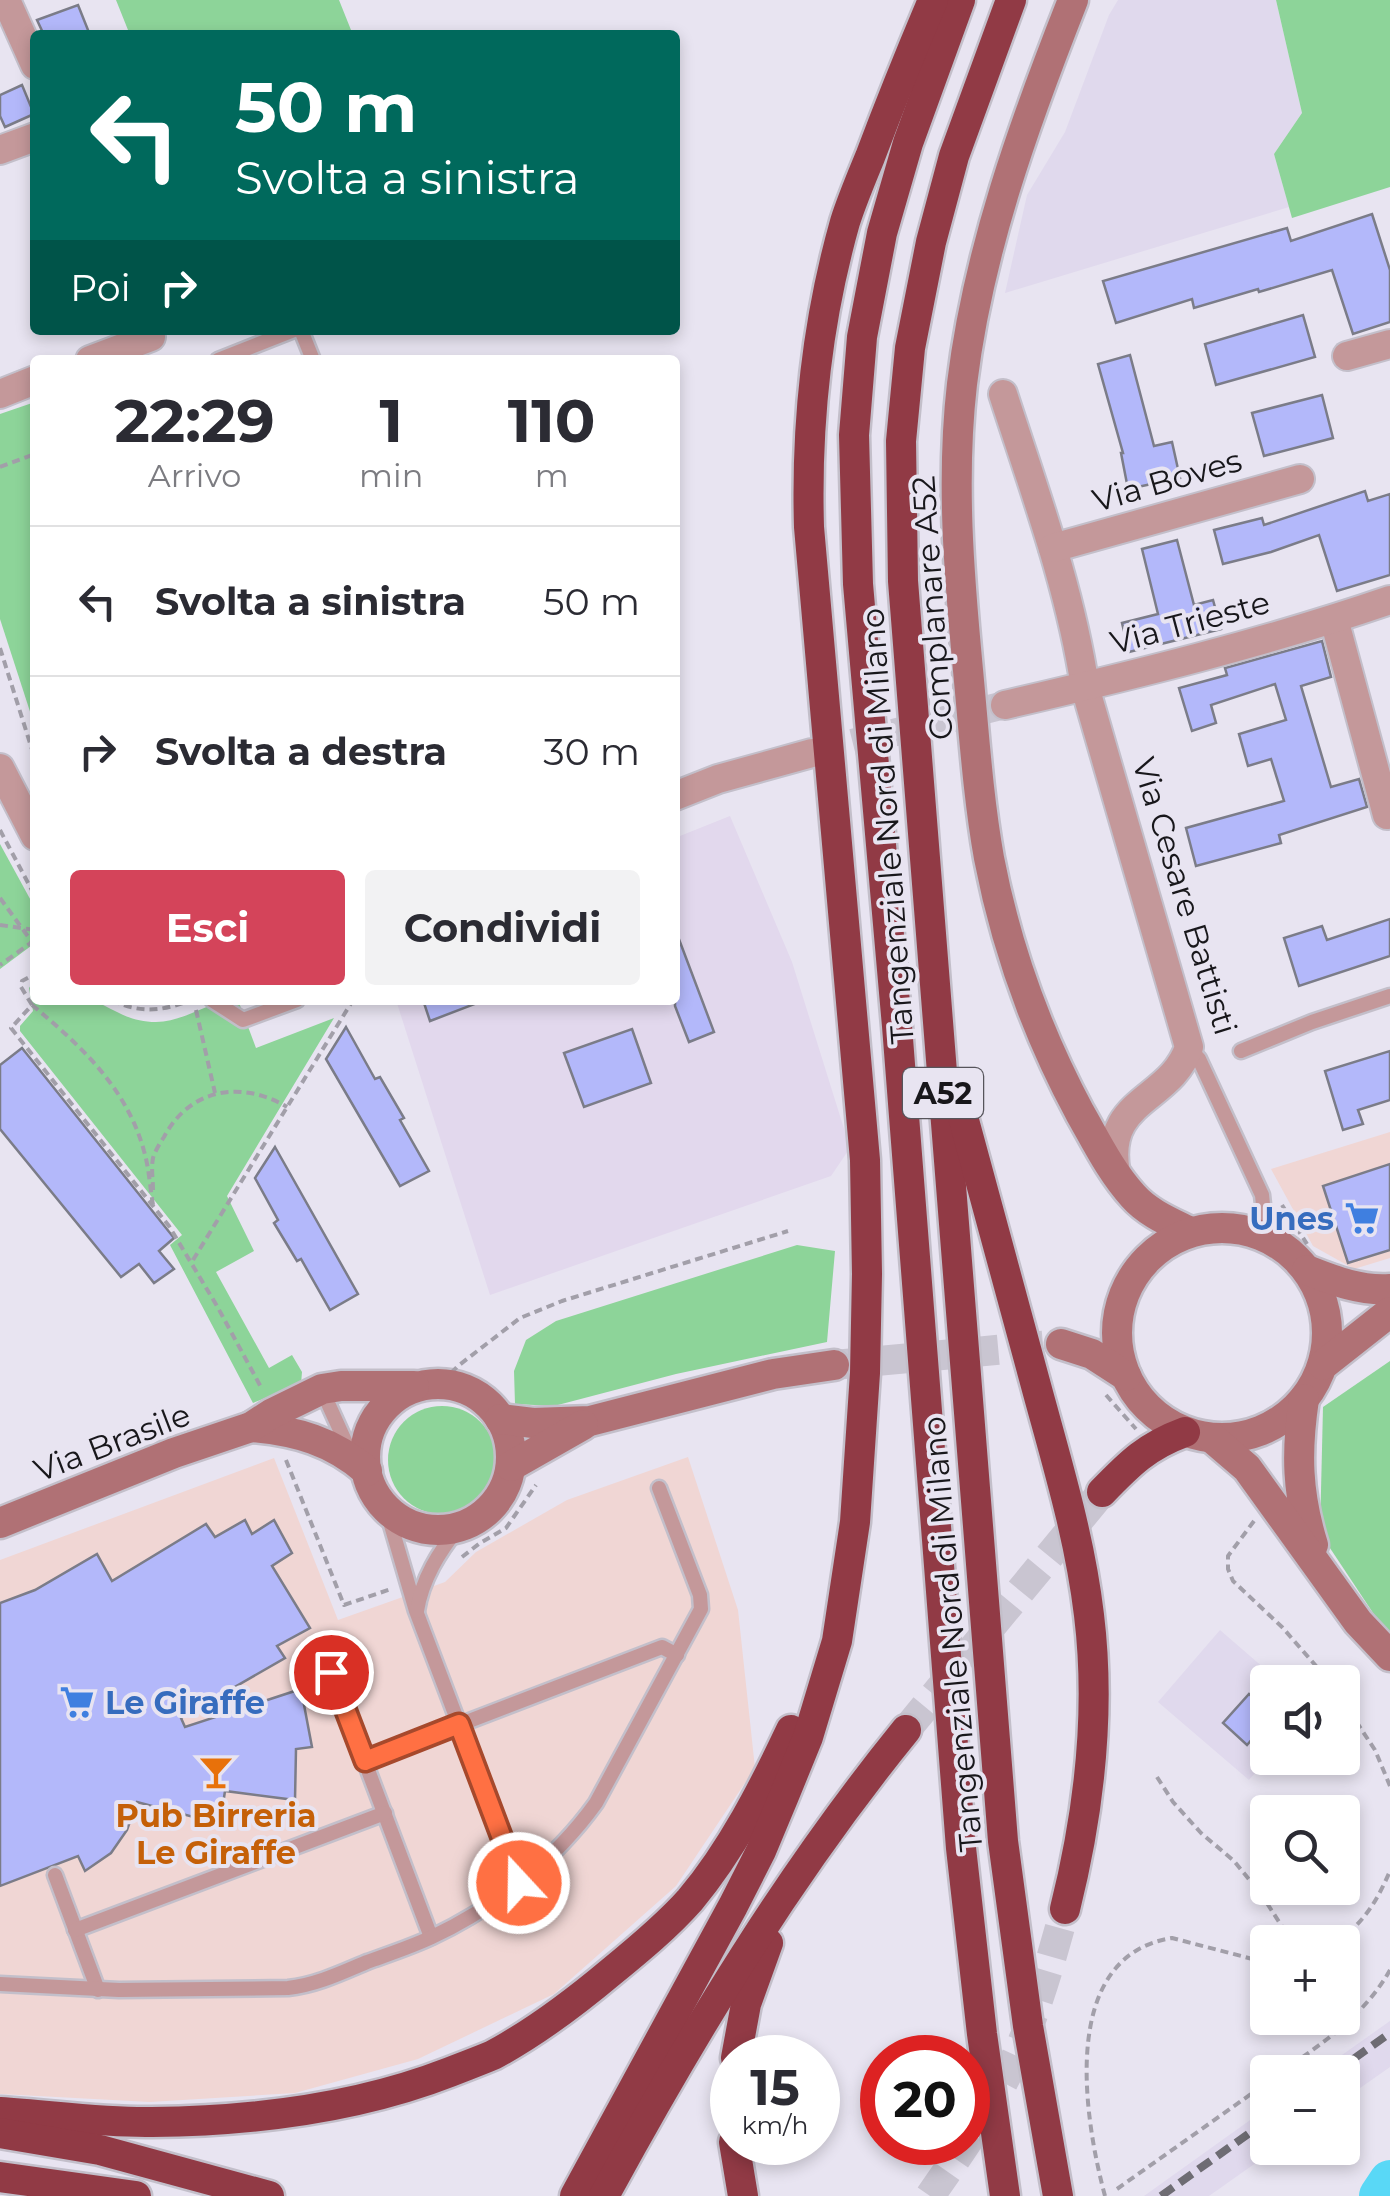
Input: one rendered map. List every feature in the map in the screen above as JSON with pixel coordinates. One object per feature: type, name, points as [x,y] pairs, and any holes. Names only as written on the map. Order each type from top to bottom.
[{"type":"highway","name":"A52","points":[[846,1582],[855,1522],[865,1372],[864,1160],[811,546],[808,472],[818,354],[842,233],[892,96],[933,0]]},
{"type":"highway","name":"Tangenziale Nord di Milano","points":[[960,0],[908,142],[882,233],[862,337],[854,435],[858,584],[898,1026],[961,1848],[982,2034],[1006,2196]]},
{"type":"highway","name":"Tangenziale Nord di Milano","points":[[1011,0],[954,156],[931,242],[910,348],[901,441],[903,581],[1003,1841],[1028,2026],[1058,2196]]},
{"type":"highway","points":[[937,1019],[1072,1514],[1090,1616],[1094,1696],[1089,1785],[1066,1909]]},
{"type":"highway","points":[[1102,1492],[1152,1447],[1199,1435]]},
{"type":"highway","points":[[0,2112],[147,2122],[236,2119],[325,2108],[416,2085],[490,2056],[530,2034],[635,1952],[689,1902],[715,1866],[765,1784],[791,1729],[846,1582]]},
{"type":"highway","points":[[576,2196],[761,1851],[813,1722],[837,1641],[846,1582]]},
{"type":"highway","points":[[604,2196],[651,2110],[756,1939],[852,1797],[906,1730]]},
{"type":"highway","points":[[740,2035],[746,2004],[768,1944],[808,1864]]},
{"type":"highway","points":[[0,2134],[100,2150],[269,2196]]},
{"type":"highway","points":[[738,2165],[743,2196]]},
{"type":"highway","points":[[0,2176],[136,2196]]},
{"type":"street","points":[[6,0],[30,54]]},
{"type":"street","name":"Complanare A52","points":[[1073,0],[1016,154],[993,230],[962,385],[957,524],[980,789],[989,857],[1005,925],[1027,996],[1059,1073],[1100,1149],[1124,1184],[1154,1213],[1190,1232]]},
{"type":"street","points":[[0,150],[30,139]]},
{"type":"street","points":[[108,355],[154,342]]},
{"type":"street","points":[[1347,356],[1390,344]]},
{"type":"street","points":[[0,394],[30,382]]},
{"type":"street","name":"Via Cesare Battisti","points":[[1003,394],[1052,548],[1078,640],[1085,687],[1189,1047]]},
{"type":"street","name":"Via Boves","points":[[1052,548],[1300,479]]},
{"type":"street","name":"Via Trieste","points":[[1006,705],[1334,619],[1390,600]]},
{"type":"street","points":[[1334,619],[1387,815]]},
{"type":"street","points":[[680,794],[718,779],[812,753]]},
{"type":"street","points":[[0,768],[30,826]]},
{"type":"street","points":[[1124,1184],[1113,1145],[1122,1124],[1139,1103],[1172,1076],[1184,1062],[1189,1047]]},
{"type":"street","name":"Complanare A52","points":[[1124,1184],[1136,1213],[1140,1267]]},
{"type":"street","points":[[1199,1435],[1234,1438],[1281,1421],[1315,1383],[1326,1350],[1327,1322],[1318,1288],[1308,1270],[1287,1249],[1258,1234],[1226,1227],[1190,1232],[1168,1242],[1140,1267],[1120,1310],[1117,1341],[1126,1376],[1156,1415],[1199,1435],[1246,1468],[1272,1518],[1390,1656]]},
{"type":"street","points":[[1308,1270],[1343,1285],[1390,1290]]},
{"type":"street","points":[[1120,1310],[1082,1336],[1061,1344],[1092,1354],[1126,1376]]},
{"type":"street","points":[[1323,1365],[1390,1312]]},
{"type":"street","points":[[500,1419],[533,1423],[590,1421],[772,1374],[834,1365]]},
{"type":"street","points":[[270,1429],[322,1442],[345,1453],[360,1466],[386,1508],[397,1518],[434,1530],[460,1528],[484,1514],[506,1485],[511,1450],[507,1432],[492,1408],[472,1392],[434,1386],[396,1398],[378,1416],[360,1466]]},
{"type":"street","name":"Via Brasile","points":[[0,1523],[174,1453],[270,1429],[322,1389],[434,1386]]},
{"type":"street","points":[[1304,1399],[1298,1444],[1300,1494],[1321,1571]]},
{"type":"street","points":[[511,1466],[590,1421]]},
{"type":"lane","points":[[231,355],[285,335]]},
{"type":"lane","points":[[1241,1051],[1390,996]]},
{"type":"lane","points":[[220,1005],[244,1020],[283,1005]]},
{"type":"lane","name":"Via Cesare Battisti","points":[[1189,1047],[1199,1060],[1262,1194],[1264,1214],[1258,1234]]},
{"type":"lane","points":[[322,1389],[360,1466]]},
{"type":"lane","points":[[0,1984],[98,1990],[310,1986],[432,1937],[519,1883],[578,1828],[596,1803],[701,1610],[700,1595],[659,1488]]},
{"type":"lane","points":[[386,1508],[416,1611],[519,1883]]},
{"type":"lane","points":[[416,1611],[428,1576],[445,1545],[460,1528]]},
{"type":"lane","points":[[365,1761],[662,1647],[677,1655]]},
{"type":"lane","points":[[331,1672],[432,1937]]},
{"type":"lane","points":[[76,1930],[385,1813]]},
{"type":"lane","points":[[55,1875],[98,1990]]},
{"type":"path","points":[[0,468],[30,456]]},
{"type":"path","points":[[0,648],[30,743]]},
{"type":"path","points":[[0,830],[30,887]]},
{"type":"path","points":[[0,898],[30,939]]},
{"type":"path","points":[[0,925],[30,929]]},
{"type":"path","points":[[0,965],[30,943]]},
{"type":"path","points":[[30,977],[22,981],[21,987],[30,1001]]},
{"type":"path","points":[[31,1005],[11,1028],[153,1205],[192,1262],[264,1394],[270,1429],[344,1606],[407,1584]]},
{"type":"path","points":[[33,1005],[76,1042],[130,1112],[144,1151],[153,1205]]},
{"type":"path","points":[[124,1005],[154,1010],[178,1005]]},
{"type":"path","points":[[194,1005],[215,1094]]},
{"type":"path","points":[[192,1262],[350,1005]]},
{"type":"path","points":[[153,1205],[153,1156],[188,1106],[215,1094],[242,1090],[268,1096],[288,1108]]},
{"type":"path","points":[[434,1386],[520,1318],[562,1301],[788,1231]]},
{"type":"path","points":[[1096,1387],[1152,1447]]},
{"type":"path","points":[[428,1576],[452,1568],[468,1551],[506,1528],[535,1485],[546,1476]]},
{"type":"path","points":[[1272,1518],[1228,1556],[1230,1575],[1315,1665]]},
{"type":"path","points":[[1360,1727],[1375,1750],[1390,1786]]},
{"type":"path","points":[[1156,1777],[1172,1802],[1234,1861],[1281,1925]]},
{"type":"path","points":[[1359,1925],[1390,1871]]},
{"type":"path","points":[[1105,2196],[1092,2147],[1086,2084],[1096,2002],[1109,1976],[1128,1956],[1157,1940],[1172,1938],[1250,1958]]},
{"type":"path","points":[[1306,2055],[1360,2013],[1390,1970]]},
{"type":"path","points":[[1117,2189],[1250,2095]]},
{"type":"shaded area","points":[[1118,0],[1276,0],[1302,113],[1274,154],[1289,207],[1005,293],[1027,195],[1065,132]]},
{"type":"shaded area","points":[[730,816],[792,962],[850,1148],[831,1176],[490,1295],[398,1005],[680,1005],[680,836]]},
{"type":"shaded area","points":[[1390,1132],[1390,1258],[1354,1269],[1313,1246],[1271,1169]]},
{"type":"shaded area","points":[[688,1457],[738,1610],[755,1768],[676,1886],[554,1994],[418,2059],[295,2093],[150,2102],[0,2094],[0,1560],[274,1458],[338,1620],[445,1582],[476,1552],[567,1500]]},
{"type":"shaded area","points":[[1220,1630],[1260,1665],[1250,1665],[1250,1775],[1253,1775],[1249,1780],[1158,1702]]},
{"type":"shaded area","points":[[1390,2021],[1390,2067],[1360,2088],[1360,2055],[1342,2055]]},
{"type":"shaded area","points":[[1250,2120],[1253,2165],[1209,2196],[1144,2196]]},
{"type":"green space","points":[[116,0],[339,0],[351,30],[128,30]]},
{"type":"green space","points":[[1276,0],[1390,0],[1390,187],[1292,218],[1274,154],[1302,113]]},
{"type":"green space","points":[[30,404],[30,712],[0,619],[0,414]]},
{"type":"green space","points":[[0,844],[30,899],[30,947],[0,969]]},
{"type":"green space","points":[[32,1005],[102,1005],[147,1022],[177,1019],[212,1005],[240,1005],[256,1048],[334,1018],[227,1196],[254,1251],[216,1272],[269,1368],[292,1355],[302,1372],[301,1384],[253,1403],[170,1245],[182,1235],[20,1031],[33,1011]]},
{"type":"green space","points":[[797,1245],[835,1251],[827,1342],[676,1374],[554,1406],[515,1404],[514,1371],[526,1340],[556,1321]]},
{"type":"green space","points":[[1390,1361],[1390,1634],[1320,1533],[1323,1407]]},
{"type":"green space","points":[[442,1406],[463,1410],[480,1422],[492,1439],[496,1460],[492,1481],[480,1498],[463,1510],[442,1514],[421,1510],[404,1498],[392,1481],[388,1460],[392,1439],[404,1422],[421,1410]]},
{"type":"building","points":[[78,5],[88,30],[42,30],[37,20]]},
{"type":"building","points":[[22,85],[30,116],[5,127],[0,116],[0,95]]},
{"type":"building","points":[[1372,214],[1390,270],[1390,322],[1353,334],[1332,270],[1194,308],[1192,299],[1116,323],[1103,281],[1287,228],[1291,241]]},
{"type":"building","points":[[1303,315],[1315,357],[1216,385],[1205,344]]},
{"type":"building","points":[[1130,355],[1154,446],[1172,442],[1180,478],[1128,489],[1123,453],[1098,364]]},
{"type":"building","points":[[1322,395],[1333,438],[1264,456],[1252,413]]},
{"type":"building","points":[[1365,491],[1368,501],[1390,494],[1390,575],[1337,591],[1319,535],[1223,564],[1214,530],[1262,518],[1264,525]]},
{"type":"building","points":[[1177,540],[1194,605],[1213,600],[1221,629],[1129,652],[1122,623],[1158,614],[1142,549]]},
{"type":"building","points":[[1322,641],[1331,677],[1301,686],[1331,787],[1359,779],[1367,807],[1279,835],[1281,843],[1196,866],[1186,828],[1284,801],[1271,759],[1248,766],[1239,734],[1286,720],[1275,684],[1211,705],[1216,723],[1192,731],[1179,688],[1227,675],[1225,668]]},
{"type":"building","points":[[1390,919],[1390,956],[1299,986],[1284,938],[1322,926],[1327,940]]},
{"type":"building","points":[[680,942],[714,1032],[689,1042],[675,1006],[680,1005]]},
{"type":"building","points":[[425,1005],[472,1005],[430,1021]]},
{"type":"building","points":[[346,1027],[375,1079],[380,1077],[404,1118],[400,1120],[429,1171],[400,1186],[326,1059]]},
{"type":"building","points":[[632,1029],[651,1083],[584,1107],[564,1053]]},
{"type":"building","points":[[22,1048],[174,1238],[159,1251],[174,1269],[154,1283],[139,1264],[121,1277],[0,1129],[0,1065]]},
{"type":"building","points":[[1390,1051],[1390,1100],[1358,1110],[1363,1124],[1343,1130],[1325,1071]]},
{"type":"building","points":[[275,1147],[358,1294],[330,1310],[301,1259],[297,1261],[274,1223],[278,1220],[255,1178]]},
{"type":"building","name":"Unes","points":[[1390,1164],[1390,1250],[1348,1263],[1323,1186]]},
{"type":"building","name":"Le Giraffe","points":[[245,1520],[252,1534],[274,1520],[292,1553],[272,1566],[310,1628],[277,1646],[285,1658],[181,1718],[185,1727],[301,1689],[312,1747],[296,1749],[295,1800],[225,1791],[220,1824],[137,1802],[127,1830],[111,1853],[85,1871],[78,1856],[0,1886],[0,1603],[35,1590],[97,1554],[112,1581],[206,1524],[215,1537]]},
{"type":"building","points":[[1249,1694],[1250,1695],[1247,1745],[1223,1723]]},
{"type":"waterway","points":[[1380,2196],[1390,2181]]},
{"type":"tunnel","points":[[812,753],[1005,705]]},
{"type":"tunnel","points":[[834,1365],[1061,1344]]},
{"type":"tunnel","points":[[906,1730],[1102,1492]]},
{"type":"tunnel","points":[[930,2196],[984,2115],[1019,2051],[1039,1999],[1065,1909]]},
{"type":"railway","points":[[1359,2055],[1390,2033]]},
{"type":"railway","points":[[1161,2196],[1250,2133]]},
{"type":"place","name":"Unes","points":[[1362,1218]]},
{"type":"place","name":"Le Giraffe","points":[[77,1702]]},
{"type":"place","name":"Pub Birreria Le Giraffe","points":[[216,1772]]},
{"type":"route","points":[[331,1672],[365,1761],[459,1724],[519,1883]]}]
